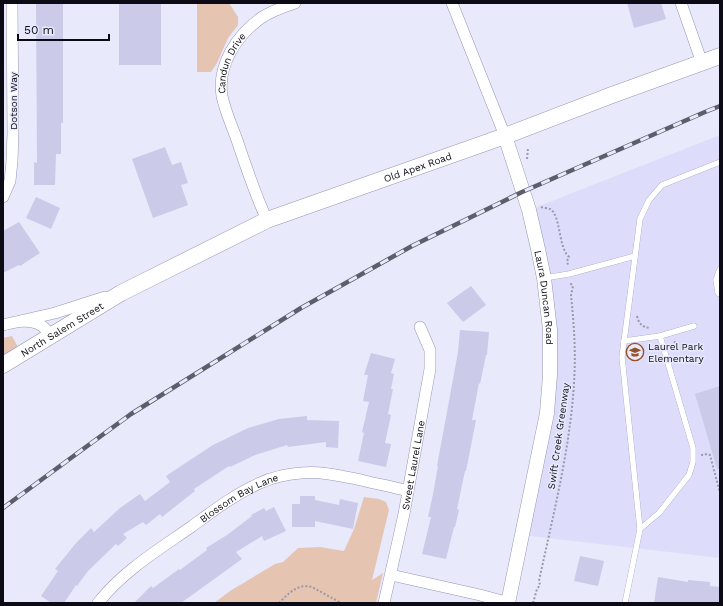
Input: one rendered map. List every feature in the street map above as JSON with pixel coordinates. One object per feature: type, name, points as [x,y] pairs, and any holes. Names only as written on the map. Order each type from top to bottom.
[{"type":"main road","name":"Old Apex Road","points":[[121,293],[268,220],[505,136],[720,56]]},
{"type":"main road","name":"North Salem Street","points":[[3,365],[121,293]]},
{"type":"street","name":"Candun Drive","points":[[268,220],[248,174],[228,116],[222,96],[222,82],[228,56],[242,35],[261,18],[271,12],[295,3]]},
{"type":"street","name":"Laura Duncan Road","points":[[452,3],[505,136],[528,210],[544,278],[550,330],[550,375],[547,414],[508,603]]},
{"type":"street","points":[[681,3],[702,63]]},
{"type":"street","name":"Dotson Way","points":[[3,197],[10,181],[13,133],[9,9]]},
{"type":"street","points":[[3,325],[55,313],[121,293]]},
{"type":"street","points":[[20,321],[29,321],[42,326],[51,335]]},
{"type":"street","name":"Sweet Laurel Lane","points":[[384,603],[404,514],[430,369],[430,350],[420,327]]},
{"type":"street","name":"Blossom Bay Lane","points":[[98,603],[118,580],[140,562],[226,502],[262,482],[286,475],[320,473],[336,474],[408,491]]},
{"type":"street","points":[[391,575],[480,595],[508,603]]},
{"type":"lane","points":[[625,603],[640,529],[622,357],[640,219],[650,200],[662,185],[720,162]]},
{"type":"lane","points":[[544,278],[569,274],[635,256]]},
{"type":"lane","points":[[720,268],[716,280],[718,293],[720,294]]},
{"type":"lane","points":[[624,341],[660,336],[694,326]]},
{"type":"lane","points":[[640,529],[659,513],[689,475],[693,462],[693,448],[660,336]]},
{"type":"path","points":[[526,162],[528,148]]},
{"type":"path","points":[[539,206],[551,209],[556,215],[563,248],[569,257],[567,261]]},
{"type":"path","name":"Swift Creek Greenway","points":[[533,603],[537,589],[540,585],[539,581],[565,455],[571,411],[575,352],[571,295],[574,286],[571,284]]},
{"type":"path","points":[[637,311],[638,322],[644,327],[652,328]]},
{"type":"path","points":[[279,603],[294,590],[302,586],[307,586],[312,587],[341,603]]},
{"type":"shaded area","points":[[197,3],[229,3],[238,17],[238,25],[228,38],[217,63],[211,72],[197,72]]},
{"type":"shaded area","name":"Laurel Park Elementary","points":[[720,135],[720,558],[522,535],[550,375],[529,210]]},
{"type":"shaded area","points":[[12,336],[18,347],[3,358],[3,338]]},
{"type":"shaded area","points":[[364,497],[379,499],[386,502],[389,510],[372,580],[383,573],[376,603],[214,603],[230,591],[275,564],[283,562],[298,548],[320,547],[344,551],[354,529]]},
{"type":"building","points":[[36,3],[63,3],[63,123],[61,123],[61,154],[56,154],[55,185],[34,185],[34,162],[37,163]]},
{"type":"building","points":[[119,3],[161,3],[161,65],[119,65]]},
{"type":"building","points":[[627,3],[661,3],[666,19],[634,28]]},
{"type":"building","points":[[165,147],[172,165],[181,162],[188,183],[181,185],[188,205],[153,218],[132,159]]},
{"type":"building","points":[[36,197],[60,208],[51,229],[26,218]]},
{"type":"building","points":[[19,222],[40,253],[20,266],[19,265],[3,273],[3,231]]},
{"type":"building","points":[[471,286],[486,305],[463,322],[447,303]]},
{"type":"building","points":[[460,330],[489,332],[487,355],[480,384],[479,383],[472,420],[476,420],[457,509],[459,510],[446,559],[422,554],[431,517],[428,517],[458,352]]},
{"type":"building","points":[[371,353],[395,359],[391,373],[394,374],[391,389],[393,389],[388,414],[391,415],[385,443],[391,444],[386,467],[358,461],[364,433],[362,432],[369,402],[363,401],[368,375],[364,375]]},
{"type":"building","points":[[720,386],[720,469],[717,469],[695,394]]},
{"type":"building","points":[[307,416],[307,420],[339,421],[338,448],[326,447],[326,442],[288,447],[287,445],[255,455],[230,467],[229,466],[194,489],[195,491],[162,517],[160,514],[146,525],[143,522],[123,534],[127,538],[118,546],[116,544],[88,571],[64,603],[51,603],[41,596],[58,571],[55,569],[76,543],[91,528],[94,532],[120,508],[140,494],[145,501],[170,482],[166,476],[213,445],[248,428],[279,419]]},
{"type":"building","points":[[300,496],[315,496],[315,500],[339,505],[340,499],[358,503],[353,529],[315,521],[315,527],[292,527],[292,504],[300,504]]},
{"type":"building","points":[[274,507],[286,531],[264,541],[262,536],[236,552],[242,559],[181,603],[134,603],[151,586],[153,588],[179,569],[180,570],[207,550],[206,548],[227,535],[252,516],[251,515],[264,508],[266,511]]},
{"type":"building","points":[[580,556],[604,561],[598,586],[574,581]]},
{"type":"building","points":[[658,577],[688,582],[688,580],[710,582],[710,586],[720,587],[720,603],[654,603]]},
{"type":"railway","points":[[3,508],[131,414],[301,308],[412,246],[522,192],[720,106]]},
{"type":"place","name":"Laurel Park Elementary","points":[[635,352]]}]
